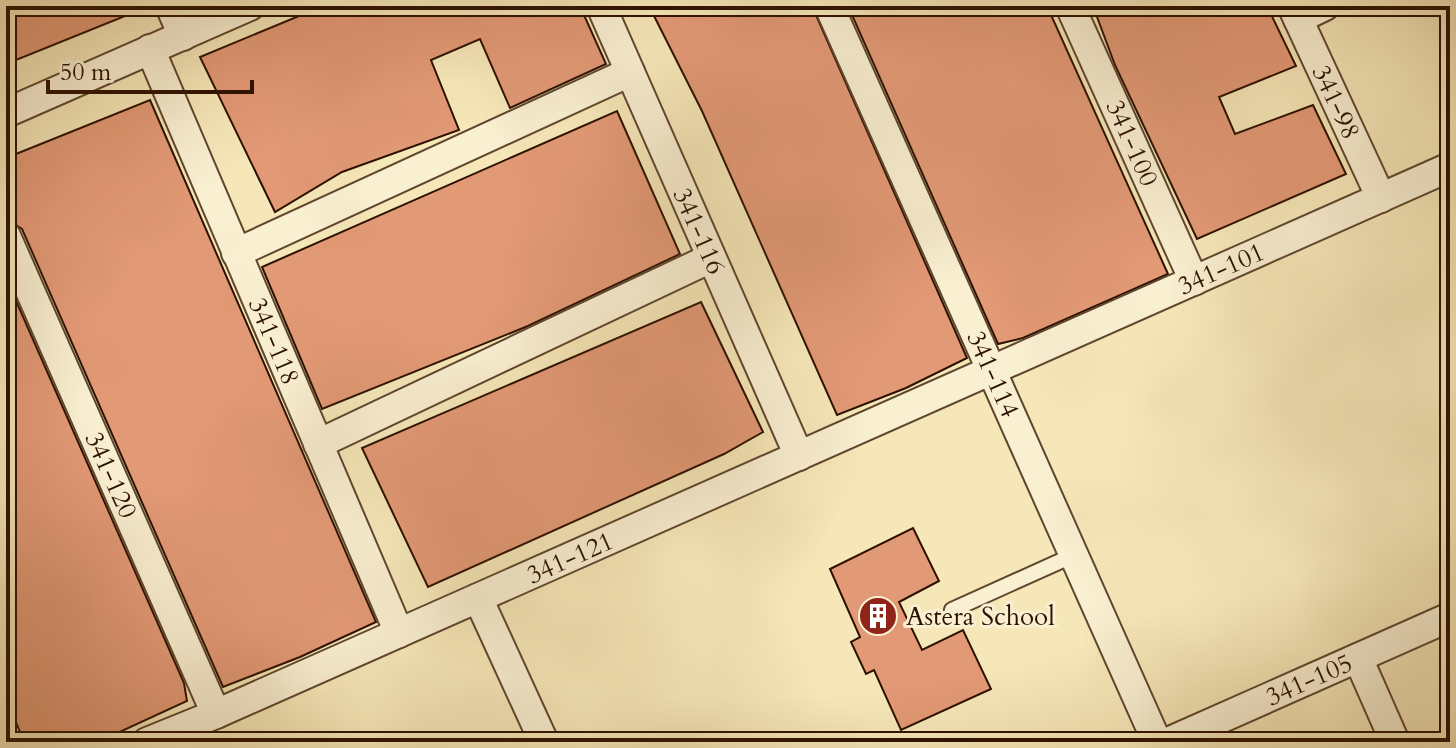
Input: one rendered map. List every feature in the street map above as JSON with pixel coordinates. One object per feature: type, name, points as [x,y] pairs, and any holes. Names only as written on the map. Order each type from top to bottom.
[{"type":"street","points":[[170,6],[183,36]]},
{"type":"street","points":[[6,113],[250,6]]},
{"type":"street","name":"341-116","points":[[601,6],[799,456]]},
{"type":"street","name":"341-114","points":[[829,6],[1157,742]]},
{"type":"street","name":"341-100","points":[[1070,6],[1194,281]]},
{"type":"street","points":[[1295,12],[1325,6]]},
{"type":"street","name":"341-98","points":[[1295,12],[1381,198]]},
{"type":"street","name":"341-118","points":[[150,49],[399,633]]},
{"type":"street","points":[[236,253],[630,72]]},
{"type":"street","name":"341-101","points":[[992,371],[1450,167]]},
{"type":"street","name":"341-120","points":[[6,236],[216,714]]},
{"type":"street","points":[[318,444],[711,258]]},
{"type":"street","name":"341-121","points":[[147,742],[992,371]]},
{"type":"street","points":[[478,598],[544,742]]},
{"type":"street","name":"341-105","points":[[1168,742],[1450,617]]},
{"type":"street","points":[[1358,658],[1395,742]]},
{"type":"lane","points":[[952,610],[1074,555]]},
{"type":"building","points":[[6,6],[144,6],[145,8],[6,64]]},
{"type":"building","points":[[323,6],[580,6],[606,64],[510,108],[480,39],[431,60],[459,130],[342,172],[275,212],[200,57]]},
{"type":"building","points":[[649,6],[812,6],[967,358],[906,388],[837,415],[702,111]]},
{"type":"building","points":[[848,6],[1047,6],[1168,274],[1023,338],[998,344]]},
{"type":"building","points":[[1093,6],[1267,6],[1296,66],[1219,97],[1235,134],[1313,105],[1346,174],[1197,239],[1115,65]]},
{"type":"building","points":[[150,100],[376,622],[300,657],[223,687],[22,229],[6,219],[6,158]]},
{"type":"building","points":[[617,111],[680,254],[528,326],[322,409],[262,267]]},
{"type":"building","points":[[6,278],[184,683],[187,701],[98,742],[24,742],[6,697]]},
{"type":"building","points":[[701,302],[763,432],[724,454],[428,587],[362,448]]},
{"type":"building","name":"Astera School","points":[[913,528],[939,581],[899,602],[922,650],[963,630],[991,689],[901,730],[874,670],[866,674],[851,642],[860,637],[830,569]]},
{"type":"place","name":"Astera School","points":[[878,616]]}]
